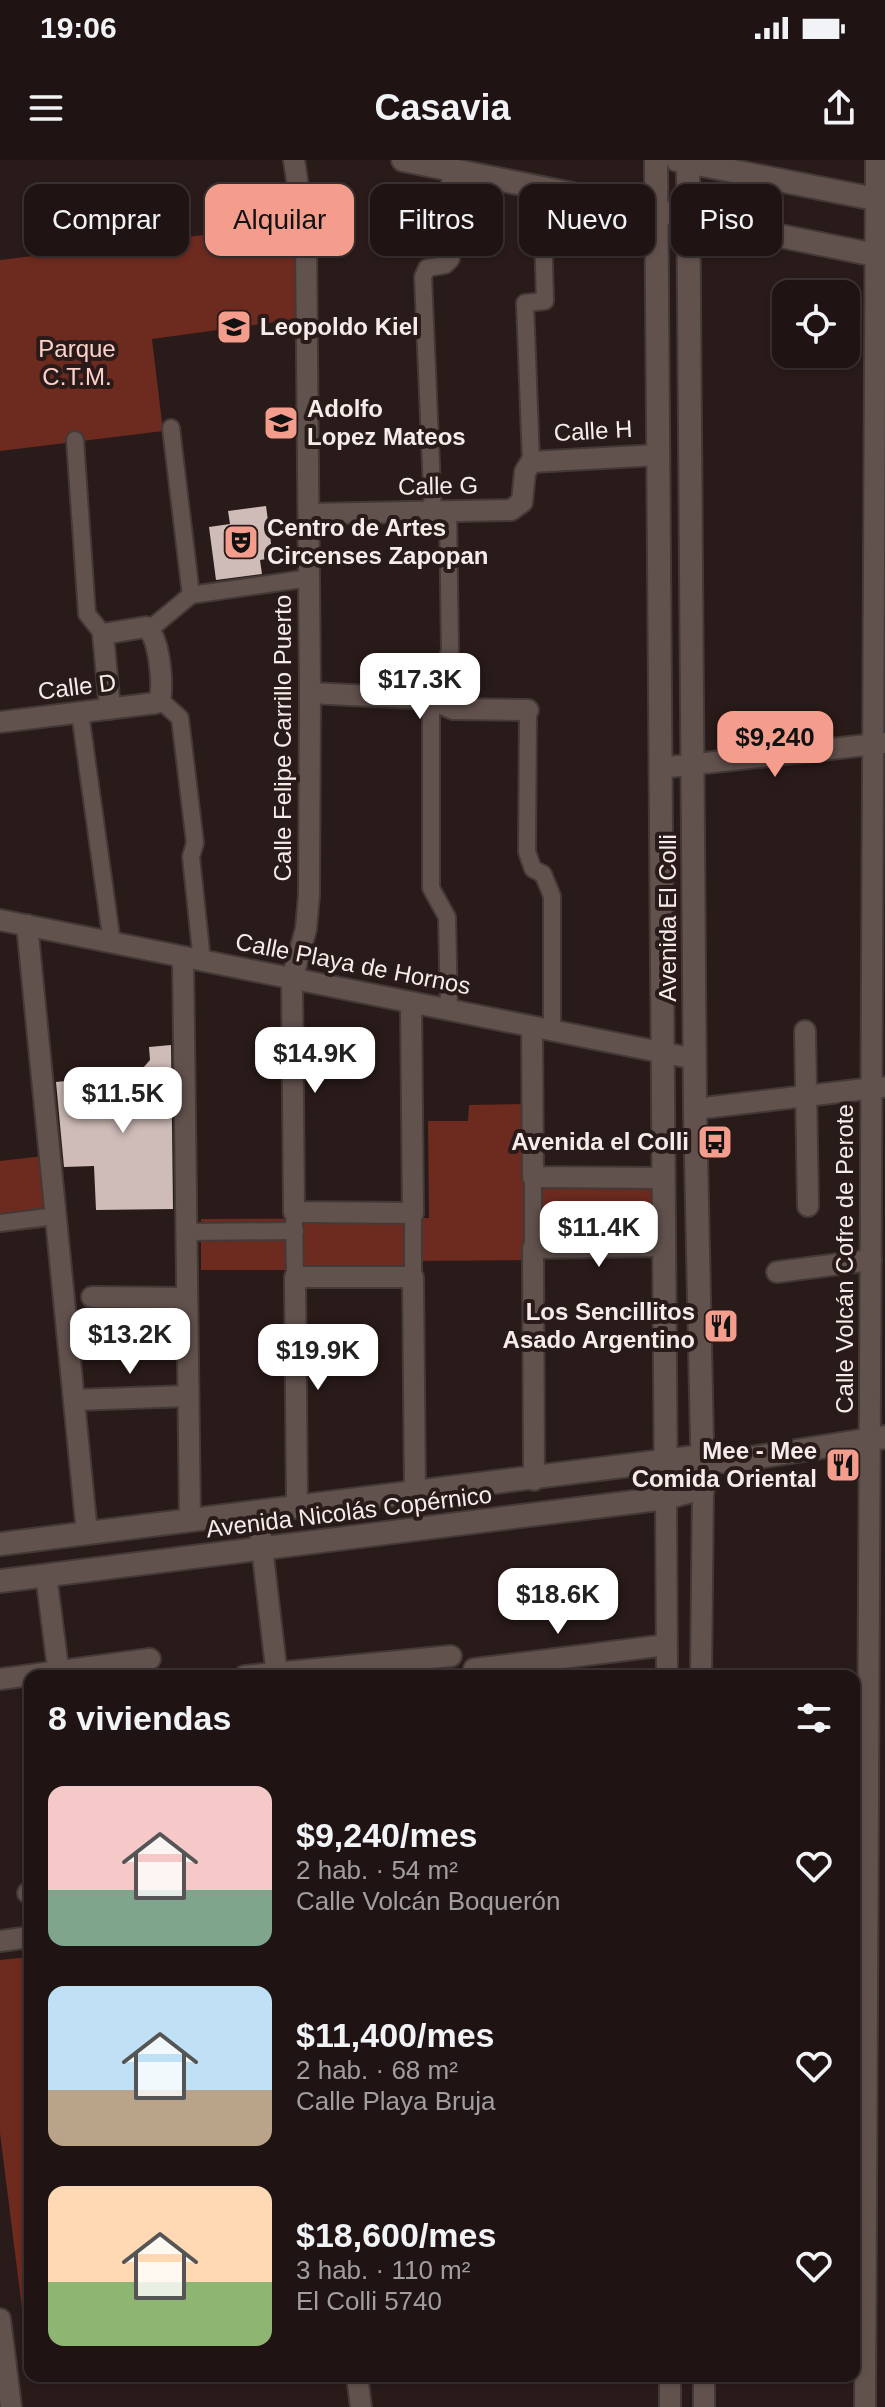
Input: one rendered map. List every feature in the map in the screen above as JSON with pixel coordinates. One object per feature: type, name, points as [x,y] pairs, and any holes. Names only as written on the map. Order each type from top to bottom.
[{"type":"street","name":"Calle Felipe Carrillo Puerto","points":[[294,160],[306,240],[310,578],[309,895],[306,929],[292,979],[294,1221]]},
{"type":"street","points":[[403,160],[519,185]]},
{"type":"street","name":"Avenida El Colli","points":[[656,160],[667,1670]]},
{"type":"street","name":"Calle Volcán Cofre de Perote","points":[[865,2407],[869,1779],[878,1438],[871,1260],[878,1087],[879,914],[880,200],[876,160]]},
{"type":"street","points":[[684,161],[880,200]]},
{"type":"street","name":"Avenida El Colli","points":[[684,161],[686,184]]},
{"type":"street","points":[[449,1010],[447,917],[431,888],[431,699],[450,651],[423,277],[427,268],[445,265],[451,259],[450,170]]},
{"type":"street","points":[[656,211],[671,214]]},
{"type":"street","points":[[782,236],[880,256]]},
{"type":"street","points":[[531,462],[525,303],[545,301],[544,256]]},
{"type":"street","name":"Avenida El Colli","points":[[688,256],[695,1109],[703,1456],[701,1670]]},
{"type":"street","points":[[171,428],[191,595]]},
{"type":"street","points":[[75,440],[87,614],[103,634],[110,709]]},
{"type":"street","name":"Calle H","points":[[531,462],[658,455]]},
{"type":"street","name":"Calle G","points":[[309,514],[503,511],[518,507],[524,496],[526,467],[531,462]]},
{"type":"street","points":[[190,1521],[186,1232],[193,959],[191,857],[195,843],[180,718],[160,700],[150,629],[191,595],[310,578]]},
{"type":"street","name":"Calle D","points":[[103,634],[142,627],[150,629]]},
{"type":"street","points":[[310,693],[431,699],[453,709],[528,710],[527,852],[533,869],[543,874],[552,896],[533,1177],[534,1480]]},
{"type":"street","name":"Calle D","points":[[0,722],[160,700]]},
{"type":"street","points":[[80,713],[112,943]]},
{"type":"street","points":[[660,768],[693,767],[879,744]]},
{"type":"street","name":"Calle Playa de Hornos","points":[[0,920],[695,1059]]},
{"type":"street","points":[[27,925],[87,1533]]},
{"type":"street","points":[[411,1003],[415,1494]]},
{"type":"street","points":[[805,1031],[808,1206]]},
{"type":"street","points":[[695,1109],[878,1087]]},
{"type":"street","points":[[533,1177],[664,1178]]},
{"type":"street","points":[[186,1232],[413,1213]]},
{"type":"street","points":[[0,1223],[55,1216]]},
{"type":"street","points":[[294,1221],[297,1508]]},
{"type":"street","points":[[533,1248],[664,1246]]},
{"type":"street","points":[[777,1272],[871,1260]]},
{"type":"street","points":[[295,1277],[413,1277]]},
{"type":"street","points":[[92,1297],[187,1298]]},
{"type":"street","points":[[74,1400],[188,1396]]},
{"type":"street","points":[[703,1456],[726,1462],[878,1438]]},
{"type":"street","name":"Avenida Nicolás Copérnico","points":[[0,1544],[534,1480],[703,1456]]},
{"type":"street","points":[[703,1488],[726,1462]]},
{"type":"street","name":"Avenida Nicolás Copérnico","points":[[0,1581],[666,1498],[703,1488]]},
{"type":"street","points":[[258,1513],[277,1670]]},
{"type":"street","points":[[46,1575],[58,1670]]},
{"type":"street","points":[[474,1669],[666,1645]]},
{"type":"street","points":[[316,1670],[451,1656]]},
{"type":"street","points":[[83,1670],[150,1659]]},
{"type":"street","points":[[0,1679],[24,1677]]},
{"type":"street","points":[[0,1941],[24,1938]]},
{"type":"street","points":[[0,2319],[11,2407]]},
{"type":"street","points":[[358,2382],[361,2407]]},
{"type":"street","points":[[670,2382],[670,2407]]},
{"type":"street","points":[[704,2382],[704,2407]]},
{"type":"green space","name":"Parque C.T.M.","points":[[205,235],[205,256],[295,256],[298,319],[152,339],[163,431],[0,451],[0,260],[33,256],[189,256],[189,237]]},
{"type":"green space","points":[[529,1104],[530,1189],[654,1188],[654,1239],[529,1260],[407,1261],[406,1270],[201,1270],[201,1219],[429,1218],[428,1121],[468,1121],[469,1105]]},
{"type":"green space","points":[[43,1156],[51,1227],[0,1233],[0,1161]]},
{"type":"green space","points":[[24,1958],[24,2324],[0,2133],[0,1960]]},
{"type":"building","name":"Centro de Artes Circenses Zapopan","points":[[266,506],[273,558],[260,560],[262,574],[216,580],[209,527],[230,524],[228,511]]},
{"type":"building","points":[[171,1045],[173,1209],[96,1210],[94,1166],[64,1167],[56,1082],[66,1081],[77,1092],[93,1077],[136,1076],[150,1060],[149,1047]]},
{"type":"place","name":"Leopoldo Kiel","points":[[234,327]]},
{"type":"place","name":"Adolfo Lopez Mateos","points":[[281,423]]},
{"type":"place","name":"Centro de Artes Circenses Zapopan","points":[[241,542]]},
{"type":"place","name":"Avenida el Colli","points":[[715,1142]]},
{"type":"place","name":"Los Sencillitos Asado Argentino","points":[[721,1326]]},
{"type":"place","name":"Mee - Mee Comida Oriental","points":[[843,1465]]}]
